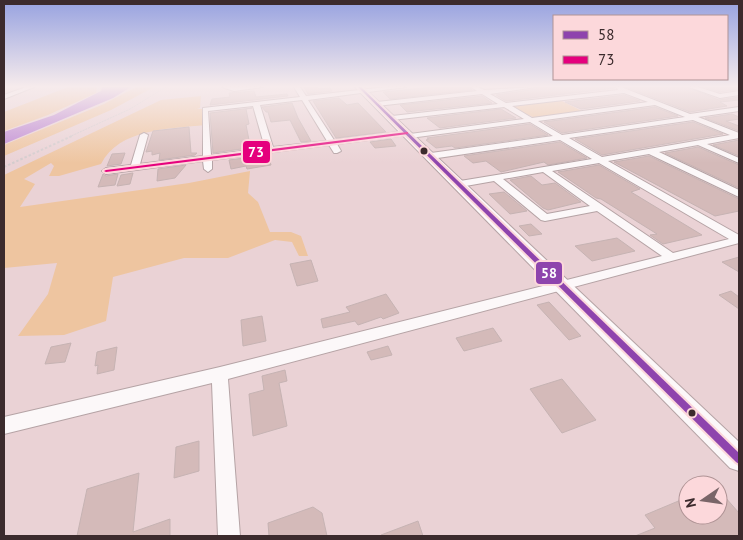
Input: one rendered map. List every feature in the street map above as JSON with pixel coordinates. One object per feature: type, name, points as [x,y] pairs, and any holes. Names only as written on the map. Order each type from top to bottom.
[{"type":"main road","points":[[386,112],[739,459]]},
{"type":"street","points":[[205,112],[208,169]]},
{"type":"street","points":[[258,112],[270,150]]},
{"type":"street","points":[[313,112],[337,152]]},
{"type":"street","points":[[392,118],[442,112]]},
{"type":"street","points":[[518,112],[739,240]]},
{"type":"street","points":[[106,170],[589,112]]},
{"type":"street","points":[[679,112],[739,136]]},
{"type":"street","points":[[431,156],[718,112]]},
{"type":"street","points":[[135,167],[144,136]]},
{"type":"street","points":[[460,184],[739,136]]},
{"type":"street","points":[[699,143],[739,161]]},
{"type":"street","points":[[652,152],[739,194]]},
{"type":"street","points":[[545,170],[671,257]]},
{"type":"street","points":[[496,178],[545,218],[599,207]]},
{"type":"street","points":[[4,426],[220,374],[739,240]]},
{"type":"street","points":[[220,374],[229,536]]},
{"type":"path","points":[[4,167],[123,112]]},
{"type":"shaded area","points":[[4,112],[54,112],[48,115],[4,131]]},
{"type":"shaded area","points":[[59,112],[79,112],[4,144],[4,132]]},
{"type":"shaded area","points":[[84,112],[106,112],[4,156],[4,145]]},
{"type":"shaded area","points":[[135,112],[205,112],[205,125],[147,132],[133,137],[120,143],[109,152],[101,164],[59,176],[49,176],[54,166],[51,163],[24,179],[35,184],[20,207],[189,183],[250,171],[248,193],[258,202],[270,232],[291,232],[301,236],[308,256],[299,256],[292,242],[275,240],[228,258],[184,258],[113,277],[106,321],[64,335],[18,336],[48,294],[57,263],[4,268],[4,175]]},
{"type":"shaded area","points":[[523,112],[582,112],[535,118]]},
{"type":"building","points":[[247,112],[249,124],[246,125],[250,145],[255,144],[256,147],[213,153],[210,113]]},
{"type":"building","points":[[268,112],[296,112],[311,141],[301,142],[290,120],[271,122]]},
{"type":"building","points":[[320,112],[367,112],[386,132],[336,138]]},
{"type":"building","points":[[475,112],[506,112],[516,118],[440,128],[427,118]]},
{"type":"building","points":[[617,112],[668,112],[678,116],[562,133],[544,122]]},
{"type":"building","points":[[732,114],[739,117],[739,119],[726,121],[739,126],[739,131],[705,118]]},
{"type":"building","points":[[693,122],[723,134],[602,155],[575,139]]},
{"type":"building","points":[[530,124],[548,135],[455,148],[452,146],[436,148],[426,140],[429,139],[427,138]]},
{"type":"building","points":[[189,127],[191,153],[197,153],[195,155],[159,160],[160,153],[152,155],[152,151],[146,152],[153,131]]},
{"type":"building","points":[[391,139],[396,146],[375,148],[370,142]]},
{"type":"building","points":[[739,140],[739,156],[713,145]]},
{"type":"building","points":[[560,142],[587,158],[548,165],[544,162],[501,172],[486,161],[473,163],[464,156]]},
{"type":"building","points":[[698,147],[739,165],[739,188],[665,153]]},
{"type":"building","points":[[125,153],[121,164],[107,166],[112,154]]},
{"type":"building","points":[[268,155],[271,165],[247,169],[246,166],[231,169],[229,160]]},
{"type":"building","points":[[649,156],[739,199],[739,211],[715,216],[614,162]]},
{"type":"building","points":[[186,165],[175,178],[157,181],[158,169]]},
{"type":"building","points":[[599,165],[640,189],[631,192],[702,235],[663,244],[650,235],[657,234],[601,199],[596,198],[558,172]]},
{"type":"building","points":[[133,173],[130,184],[117,186],[121,175]]},
{"type":"building","points":[[103,174],[106,176],[118,174],[115,185],[98,187]]},
{"type":"building","points":[[531,176],[542,185],[555,183],[581,202],[548,210],[543,208],[510,180]]},
{"type":"building","points":[[504,192],[527,211],[510,214],[489,194]]},
{"type":"building","points":[[531,224],[542,234],[529,236],[519,226]]},
{"type":"building","points":[[617,238],[635,251],[592,261],[575,246]]},
{"type":"building","points":[[739,257],[739,272],[722,262]]},
{"type":"building","points":[[311,260],[318,281],[297,286],[290,264]]},
{"type":"building","points":[[731,291],[739,297],[739,309],[719,295]]},
{"type":"building","points":[[386,294],[399,313],[358,325],[355,321],[323,328],[321,319],[350,312],[346,307]]},
{"type":"building","points":[[549,302],[581,336],[569,340],[537,305]]},
{"type":"building","points":[[262,316],[266,341],[243,346],[241,320]]},
{"type":"building","points":[[493,328],[502,341],[464,351],[456,338]]},
{"type":"building","points":[[71,343],[65,362],[45,364],[51,347]]},
{"type":"building","points":[[388,346],[392,355],[371,360],[367,352]]},
{"type":"building","points":[[117,347],[114,370],[97,374],[98,365],[95,366],[97,352]]},
{"type":"building","points":[[285,370],[287,381],[279,383],[287,426],[253,436],[249,394],[264,390],[262,376]]},
{"type":"building","points":[[562,379],[596,420],[562,433],[530,389]]},
{"type":"building","points":[[199,441],[199,471],[174,478],[176,447]]},
{"type":"building","points":[[139,473],[133,532],[170,519],[170,536],[77,536],[87,489]]},
{"type":"building","points":[[728,500],[739,513],[739,536],[635,536],[655,528],[645,515],[678,501],[678,525],[728,525]]},
{"type":"building","points":[[313,507],[322,513],[327,536],[269,536],[268,523]]},
{"type":"building","points":[[418,521],[423,536],[381,536],[381,535]]},
{"type":"transit line","name":"58","points":[[385,112],[739,459]]},
{"type":"transit line","name":"73","points":[[106,171],[407,133]]}]
